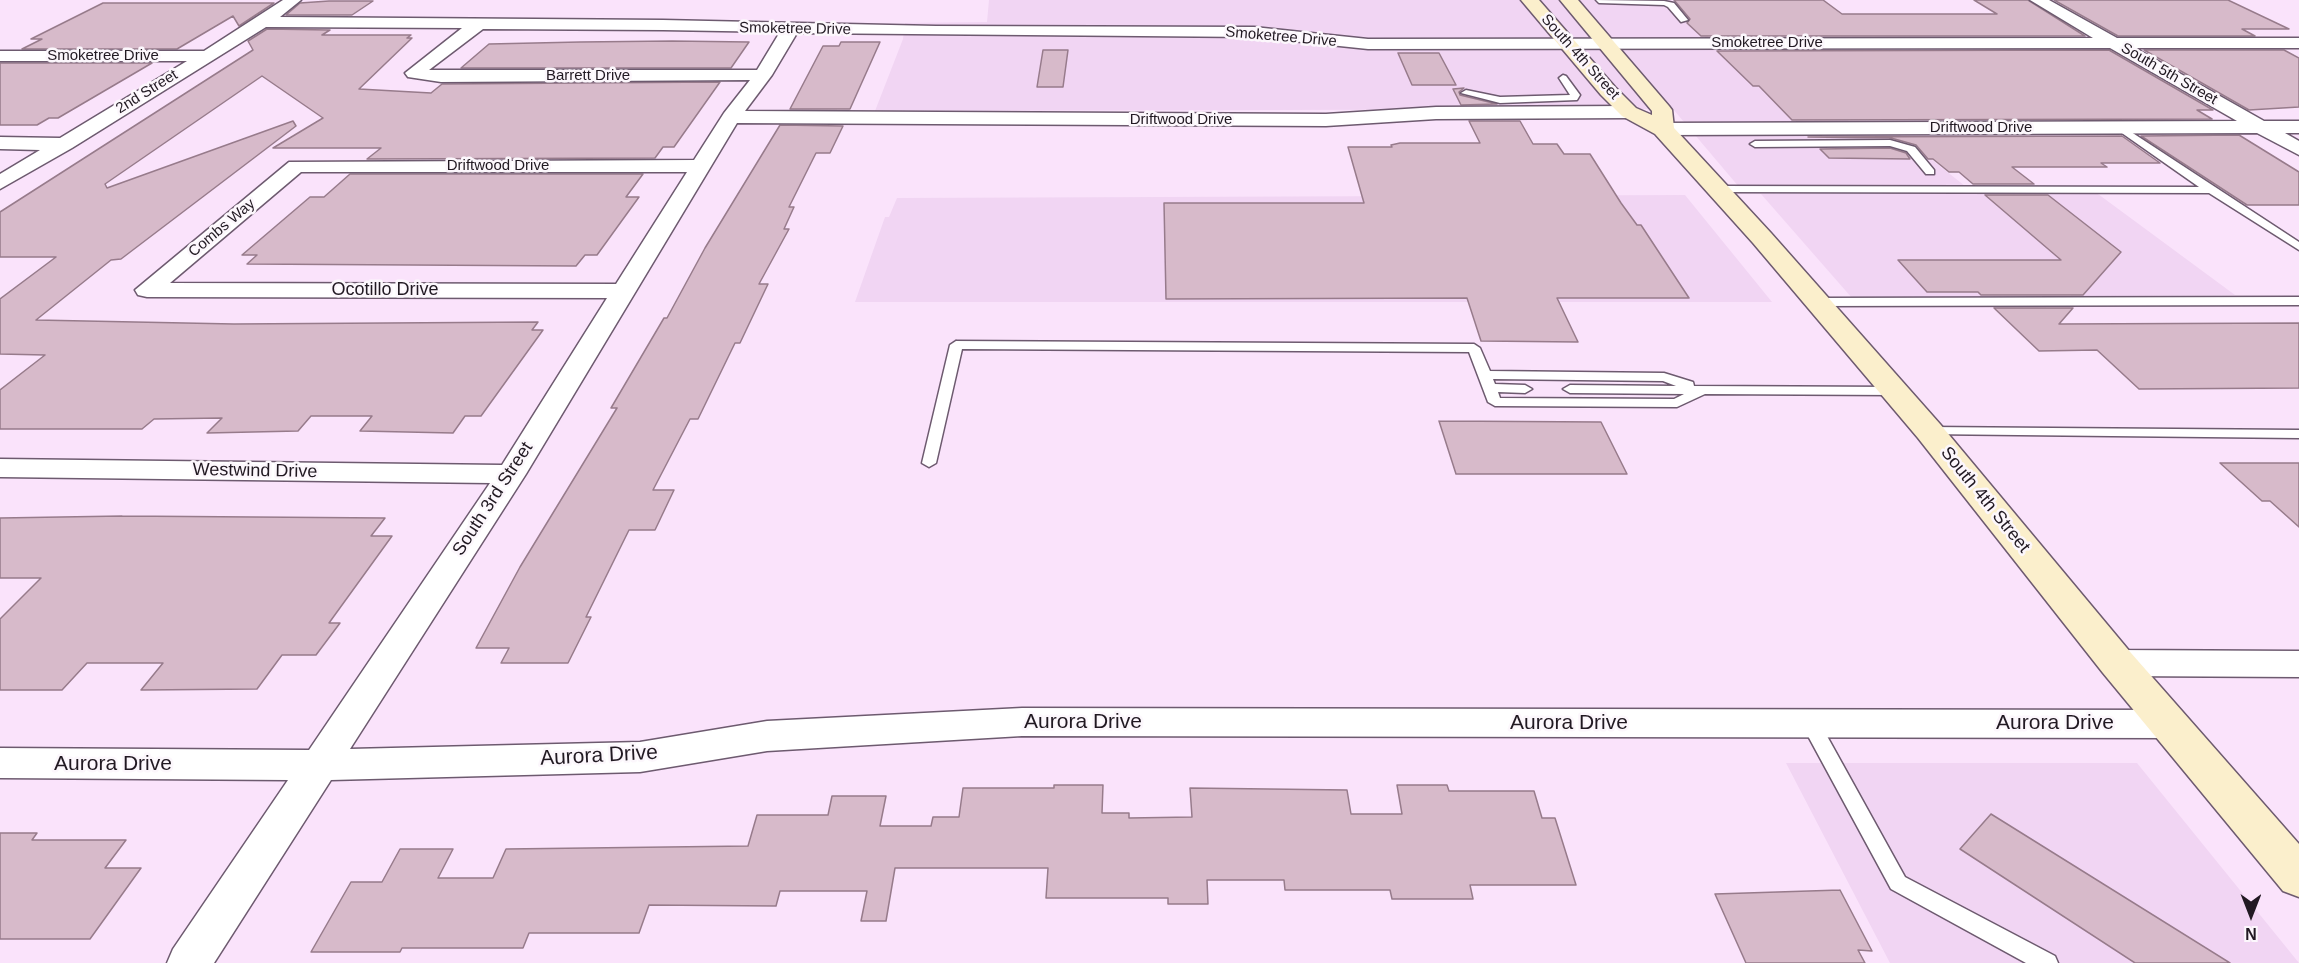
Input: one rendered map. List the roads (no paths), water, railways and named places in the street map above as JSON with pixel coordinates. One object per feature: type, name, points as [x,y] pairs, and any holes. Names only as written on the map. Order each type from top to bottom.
[{"type":"main road","name":"South 4th Street","points":[[1530,0],[1564,43],[1629,112],[1663,129],[1818,302],[1929,431],[2117,663],[2299,877]]},
{"type":"main road","name":"South 4th Street","points":[[1569,0],[1662,110],[1663,129]]},
{"type":"street","name":"2nd Street","points":[[0,183],[263,22],[293,0]]},
{"type":"street","name":"South 5th Street","points":[[2038,0],[2299,149]]},
{"type":"street","name":"Smoketree Drive","points":[[263,22],[480,23],[790,30],[1214,31],[1254,32],[1368,44],[2299,43]]},
{"type":"street","name":"Barrett Drive","points":[[480,23],[414,73],[441,77],[763,75]]},
{"type":"street","name":"South 3rd Street","points":[[189,963],[317,765],[511,474],[731,117],[763,75],[790,30]]},
{"type":"street","name":"Smoketree Drive","points":[[0,56],[207,56]]},
{"type":"street","name":"Driftwood Drive","points":[[731,117],[1326,120],[1436,113],[1629,112]]},
{"type":"street","name":"Driftwood Drive","points":[[1663,129],[2299,127]]},
{"type":"street","points":[[0,143],[65,144]]},
{"type":"street","name":"Driftwood Drive","points":[[296,166],[701,166]]},
{"type":"street","name":"Combs Way","points":[[147,290],[296,166]]},
{"type":"street","name":"Ocotillo Drive","points":[[147,290],[623,291]]},
{"type":"street","name":"Westwind Drive","points":[[0,468],[511,474]]},
{"type":"street","points":[[2117,663],[2296,667]]},
{"type":"street","name":"Aurora Drive","points":[[0,763],[317,765],[640,757],[767,736],[1022,722],[2168,724]]},
{"type":"lane","points":[[1599,1],[1664,3],[1671,5],[1684,20]]},
{"type":"lane","points":[[1466,93],[1500,100],[1574,98],[1575,95],[1563,78]]},
{"type":"lane","points":[[2122,129],[2299,247]]},
{"type":"lane","points":[[1755,144],[1890,143],[1911,149],[1930,172]]},
{"type":"lane","points":[[1718,189],[2211,190]]},
{"type":"lane","points":[[1818,302],[2299,301]]},
{"type":"lane","points":[[929,463],[956,345],[1474,348],[1495,402],[1677,403],[1702,390]]},
{"type":"lane","points":[[1487,382],[1664,377],[1702,390]]},
{"type":"lane","points":[[1487,382],[1525,388]]},
{"type":"lane","points":[[1570,389],[1895,391]]},
{"type":"lane","points":[[1929,431],[2299,434]]},
{"type":"lane","points":[[1810,723],[1898,883],[2047,963]]}]
